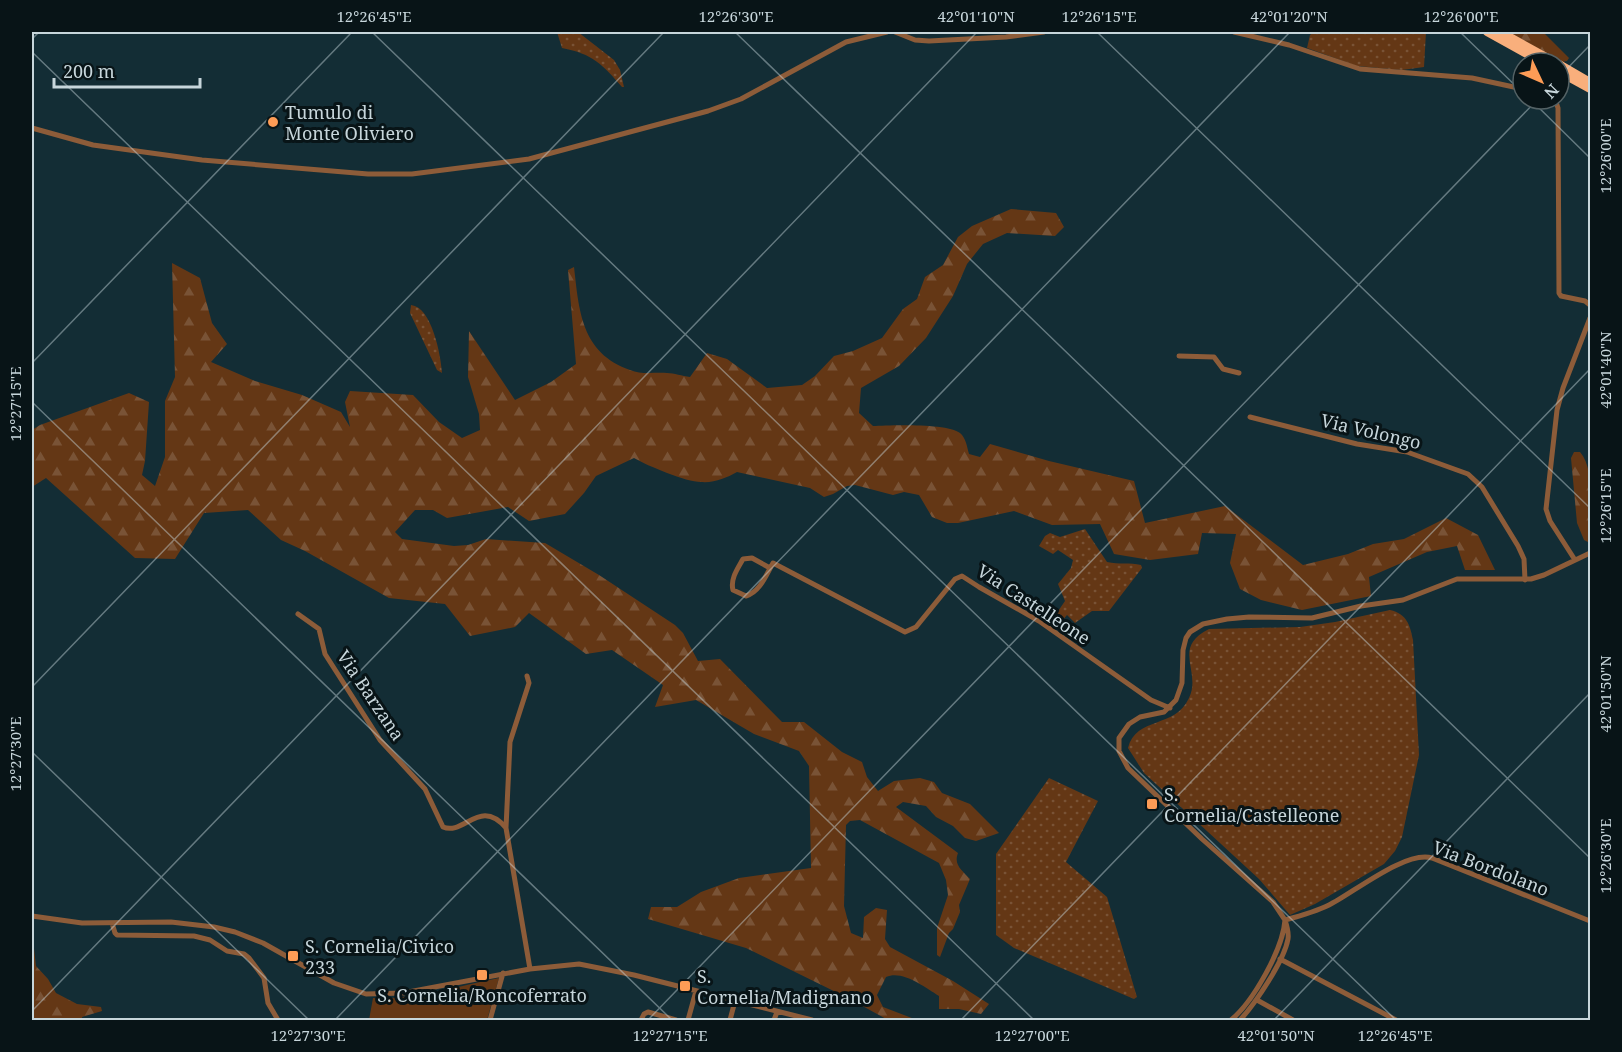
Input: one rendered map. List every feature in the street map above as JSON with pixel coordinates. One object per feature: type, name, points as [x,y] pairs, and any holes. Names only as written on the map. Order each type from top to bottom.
[{"type":"highway","points":[[1487,32],[1521,51]]},
{"type":"highway","points":[[1501,32],[1535,51]]},
{"type":"highway","points":[[1571,71],[1590,82]]},
{"type":"highway","points":[[1571,79],[1590,89]]},
{"type":"street","points":[[32,128],[93,145],[120,149],[214,160],[368,174],[405,175],[529,159],[708,111],[741,99],[846,42],[887,32]]},
{"type":"street","points":[[895,32],[915,40],[929,41],[1006,37],[1044,32]]},
{"type":"street","points":[[1233,32],[1289,45],[1360,69],[1472,78],[1511,86]]},
{"type":"street","points":[[1558,111],[1559,293],[1561,296],[1586,301],[1590,305]]},
{"type":"street","points":[[1575,560],[1550,521],[1546,509],[1557,410],[1590,318]]},
{"type":"street","points":[[1179,356],[1214,357],[1223,369],[1239,372]]},
{"type":"street","name":"Via Volongo","points":[[1250,417],[1357,444],[1407,452],[1468,474],[1482,487],[1518,546],[1524,559],[1525,580]]},
{"type":"street","points":[[1240,1020],[1257,1000],[1280,959],[1288,938],[1285,920],[1279,908],[1271,900],[1182,820],[1122,760],[1118,744],[1127,726],[1137,718],[1161,713],[1170,708],[1176,700],[1181,688],[1186,638],[1192,630],[1203,624],[1249,616],[1319,617],[1361,606],[1410,599],[1457,579],[1525,580],[1540,576],[1590,553]]},
{"type":"street","name":"Via Castelleone","points":[[770,568],[752,558],[742,559],[732,585],[734,590],[746,596],[752,595],[757,590],[770,568],[772,563],[904,632],[914,628],[956,578],[962,576],[1039,621],[1151,700],[1170,708]]},
{"type":"street","name":"Via Barzana","points":[[298,614],[319,629],[325,654],[380,740],[425,789],[443,827],[451,829],[487,816],[496,819],[506,828]]},
{"type":"street","points":[[527,676],[529,683],[510,742],[506,828],[530,969]]},
{"type":"street","name":"Via Bordolano","points":[[1285,920],[1317,910],[1404,863],[1425,856],[1590,921]]},
{"type":"street","points":[[32,916],[82,923],[171,922],[196,924],[235,932],[276,949],[334,983],[366,994],[403,993],[564,964],[591,965],[810,1020]]},
{"type":"street","points":[[1231,1020],[1246,1006],[1261,981],[1281,942],[1285,920]]},
{"type":"street","points":[[112,923],[117,935],[194,936],[210,940],[227,951],[244,954],[264,978],[268,1003],[278,1020]]},
{"type":"street","points":[[1280,959],[1396,1020]]},
{"type":"street","points":[[490,1020],[503,974]]},
{"type":"street","points":[[688,1020],[696,991]]},
{"type":"street","points":[[1257,1000],[1293,1020]]},
{"type":"street","points":[[730,1020],[735,1001]]},
{"type":"street","points":[[641,1020],[648,1012],[676,1020]]},
{"type":"street","points":[[774,1020],[777,1012]]},
{"type":"green space","points":[[557,32],[578,32],[614,60],[620,70],[624,87],[596,61],[582,53],[562,48]]},
{"type":"green space","points":[[1314,32],[1426,32],[1424,67],[1402,70],[1357,66],[1307,48],[1310,35]]},
{"type":"green space","points":[[1509,32],[1543,32],[1562,51],[1543,51]]},
{"type":"green space","points":[[1011,209],[1056,213],[1064,227],[1055,236],[1007,233],[983,244],[967,264],[953,296],[926,338],[899,366],[861,388],[859,413],[873,426],[918,425],[954,430],[962,435],[969,454],[980,457],[990,444],[1134,481],[1145,523],[1225,506],[1303,565],[1348,554],[1373,544],[1404,539],[1446,518],[1478,535],[1495,570],[1465,570],[1457,546],[1427,552],[1369,577],[1371,596],[1302,610],[1261,600],[1240,589],[1230,563],[1236,534],[1202,533],[1198,554],[1150,560],[1114,554],[1100,524],[1052,525],[1014,511],[958,523],[947,523],[932,517],[919,495],[904,492],[893,495],[855,485],[847,486],[824,497],[810,488],[737,472],[716,481],[694,481],[667,473],[634,458],[596,476],[565,514],[529,521],[508,507],[447,518],[433,510],[415,510],[395,532],[402,539],[454,546],[468,545],[486,539],[545,543],[675,625],[683,633],[698,661],[720,659],[782,722],[804,722],[842,752],[862,762],[867,777],[878,791],[894,781],[920,778],[934,782],[942,793],[970,804],[999,833],[976,841],[965,838],[953,826],[936,817],[926,806],[903,802],[896,807],[958,853],[958,864],[970,879],[959,905],[960,912],[940,957],[937,955],[937,928],[948,895],[946,880],[939,863],[860,820],[850,821],[846,825],[844,906],[851,933],[863,938],[864,917],[876,908],[887,910],[885,939],[890,947],[953,981],[989,1004],[981,1014],[959,1009],[939,1009],[939,996],[913,980],[893,975],[886,977],[877,995],[883,1007],[917,1020],[888,1020],[746,948],[648,919],[651,907],[677,907],[701,892],[739,878],[811,868],[809,766],[799,751],[754,734],[696,700],[655,707],[663,685],[612,650],[586,654],[529,613],[515,627],[470,636],[445,604],[389,598],[281,540],[248,510],[204,513],[175,559],[135,558],[46,478],[32,487],[32,430],[40,425],[129,393],[149,402],[142,475],[155,486],[165,457],[165,401],[175,377],[172,263],[200,278],[212,323],[227,344],[211,362],[255,381],[302,395],[341,412],[350,427],[345,402],[350,391],[413,395],[439,422],[462,438],[480,430],[479,414],[468,377],[469,331],[515,400],[551,382],[576,364],[568,270],[574,267],[578,299],[586,328],[601,353],[614,362],[639,372],[670,373],[690,377],[707,353],[727,359],[767,388],[802,385],[815,376],[834,356],[853,351],[882,338],[903,309],[917,299],[925,277],[943,265],[958,237],[972,226]]},
{"type":"green space","points":[[411,305],[425,314],[430,323],[440,355],[442,373],[437,370],[410,313]]},
{"type":"green space","points":[[1574,452],[1580,452],[1585,460],[1590,481],[1590,540],[1588,542],[1584,540],[1577,523],[1571,458]]},
{"type":"green space","points":[[1085,529],[1107,562],[1137,564],[1142,568],[1109,611],[1092,611],[1075,623],[1067,615],[1056,628],[1050,623],[1065,601],[1058,584],[1071,568],[1073,560],[1058,550],[1053,554],[1039,546],[1045,536],[1050,533],[1060,537]]},
{"type":"green space","points":[[1390,610],[1404,617],[1413,640],[1419,755],[1402,837],[1395,851],[1384,864],[1315,904],[1290,915],[1259,879],[1144,773],[1128,748],[1132,738],[1139,731],[1166,719],[1183,708],[1192,688],[1189,652],[1198,636],[1209,629],[1300,627]]},
{"type":"green space","points":[[1049,778],[1098,801],[1066,862],[1107,897],[1137,997],[1134,999],[1014,948],[996,935],[996,854]]},
{"type":"green space","points":[[32,931],[36,966],[48,979],[56,993],[77,1004],[101,1007],[102,1011],[82,1017],[82,1020],[32,1020]]},
{"type":"green space","points":[[499,978],[487,1020],[369,1020],[373,998],[421,995]]},
{"type":"place","name":"Tumulo di Monte Oliviero","points":[[273,122]]},
{"type":"place","name":"S. Cornelia/Castelleone","points":[[1152,804]]},
{"type":"place","name":"S. Cornelia/Civico 233","points":[[293,956]]},
{"type":"place","name":"S. Cornelia/Roncoferrato","points":[[482,975]]},
{"type":"place","name":"S. Cornelia/Madignano","points":[[685,986]]}]
